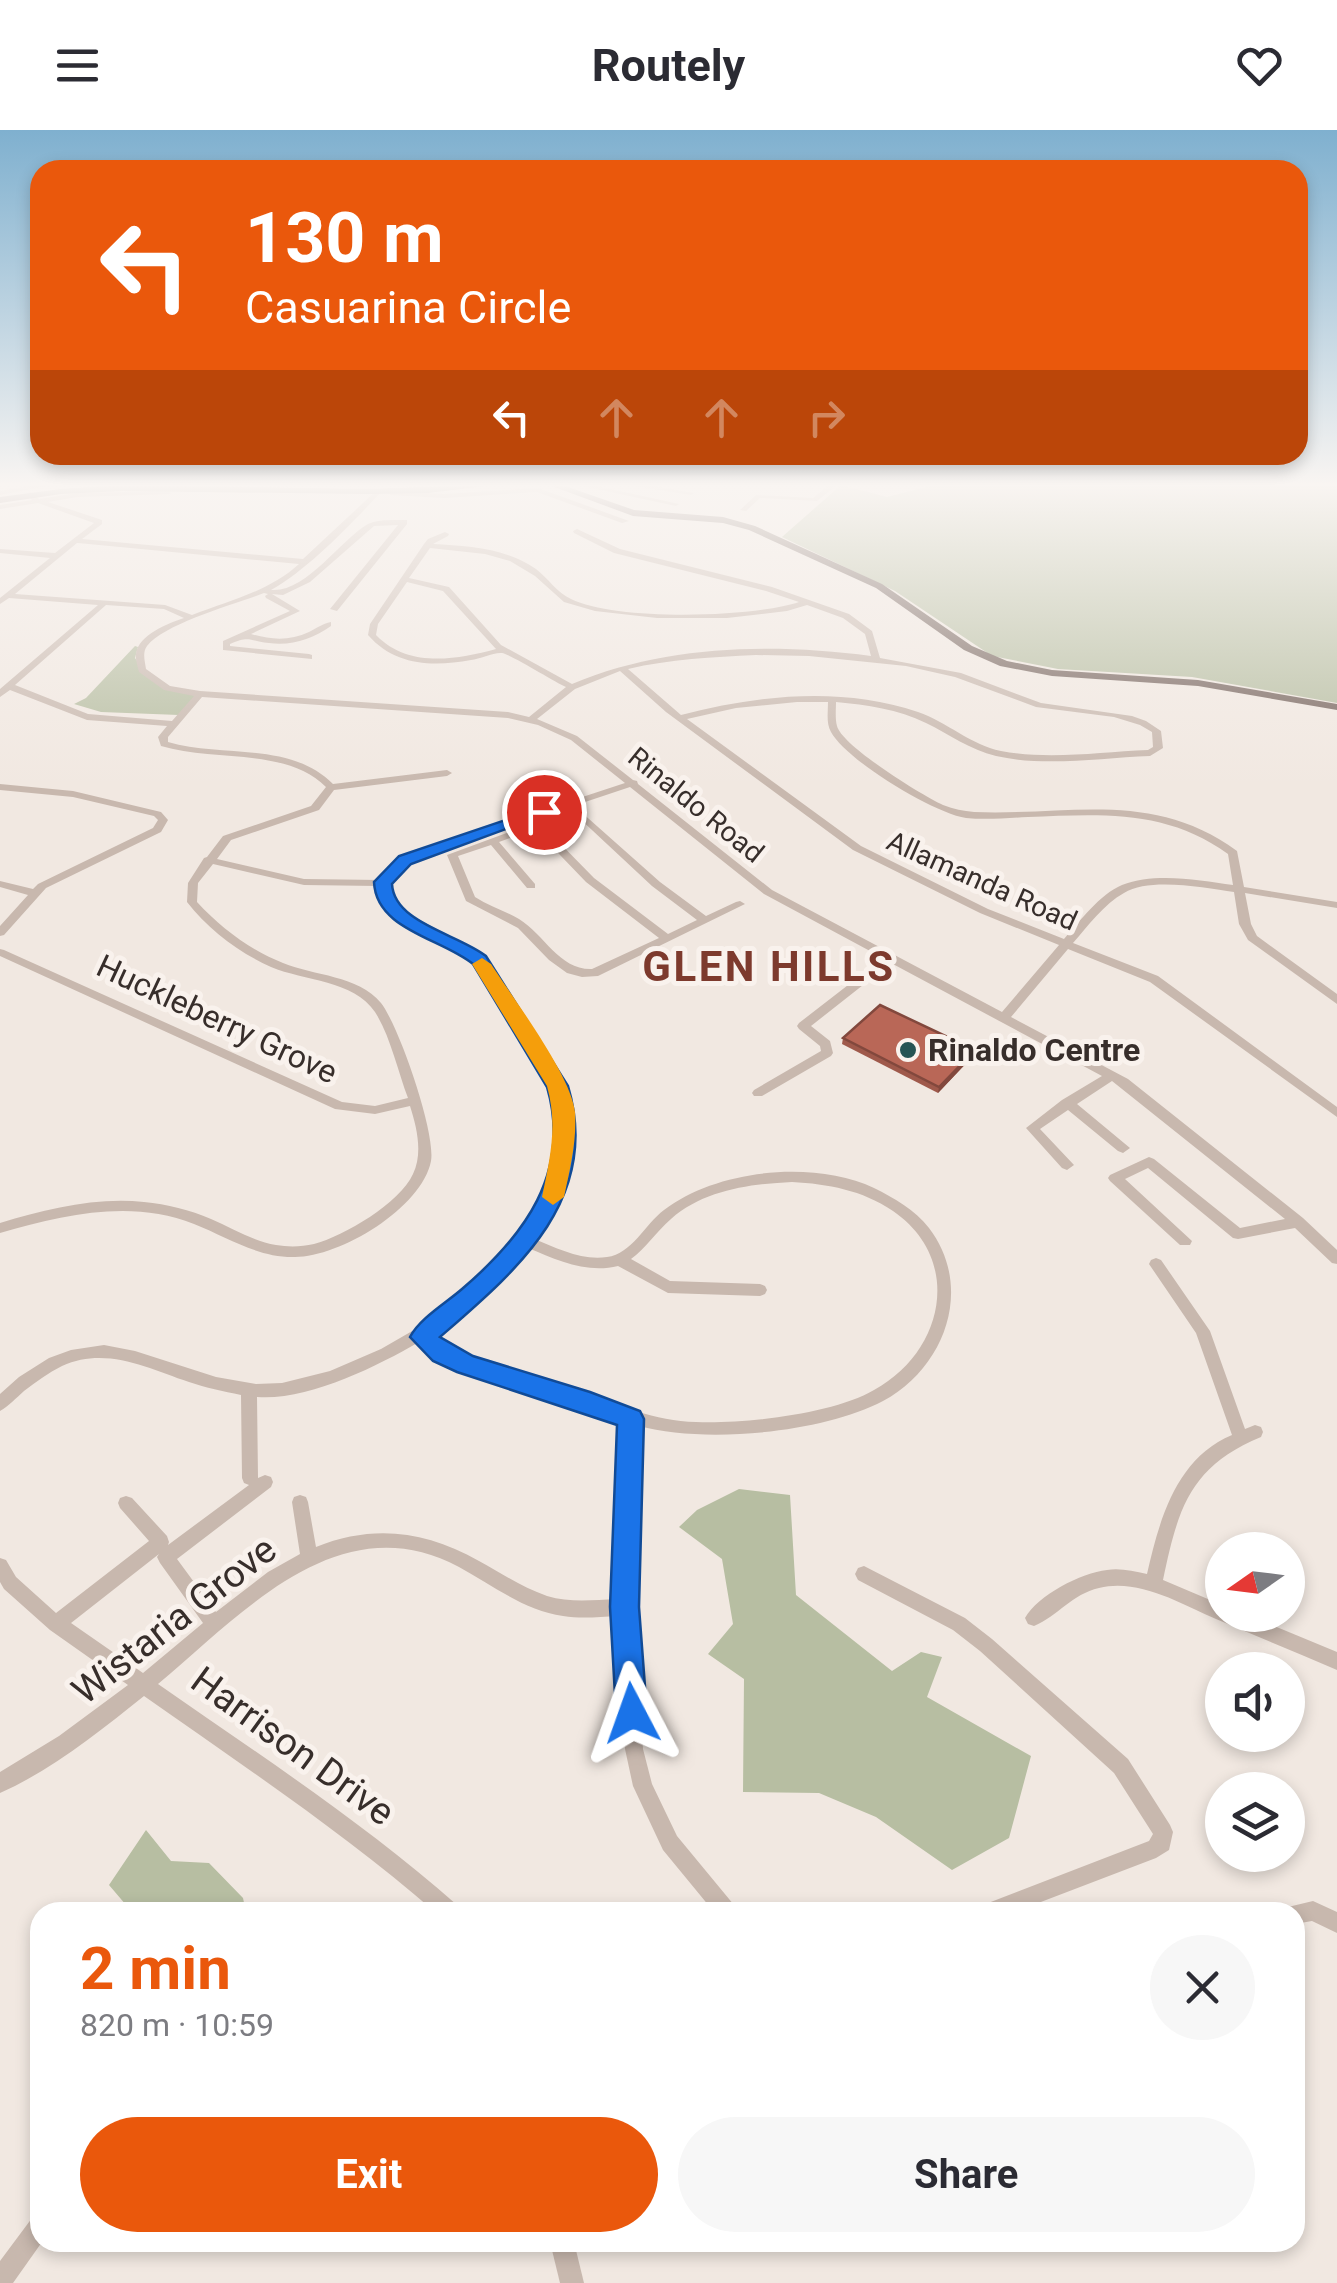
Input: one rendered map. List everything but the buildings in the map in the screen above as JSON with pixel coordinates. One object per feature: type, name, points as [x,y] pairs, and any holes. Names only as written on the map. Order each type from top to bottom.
[{"type":"main road","points":[[878,585],[968,648],[1004,664],[1052,673],[1198,683],[1337,707]]},
{"type":"street","name":"Rinaldo Road","points":[[270,585],[157,633],[144,644],[139,662],[156,683],[200,694],[495,714],[531,720],[583,743],[768,892],[1112,1075],[1143,1096],[1298,1222],[1337,1259]]},
{"type":"street","points":[[261,591],[280,593],[296,585]]},
{"type":"street","points":[[334,608],[352,585]]},
{"type":"street","points":[[400,585],[374,624],[372,636],[377,643],[400,655],[454,662],[503,650]]},
{"type":"street","points":[[431,585],[446,589],[503,650],[572,687]]},
{"type":"street","points":[[549,585],[564,600],[582,606],[658,615],[784,612],[808,602]]},
{"type":"street","points":[[745,585],[808,602],[862,624],[869,632],[877,662]]},
{"type":"street","points":[[261,591],[296,611],[242,634],[226,643],[226,648],[309,656]]},
{"type":"street","points":[[4,599],[165,607],[190,617]]},
{"type":"street","points":[[4,690],[102,605]]},
{"type":"street","points":[[242,634],[291,642],[309,638],[328,624]]},
{"type":"street","points":[[531,720],[572,687],[620,668],[698,656],[808,654],[945,671],[1038,704],[1138,721],[1156,731],[1159,746],[1150,753],[1011,755],[983,748],[913,713],[832,701],[757,700],[680,718]]},
{"type":"street","name":"Allamanda Road","points":[[620,668],[680,718],[857,848],[984,911],[1154,979],[1337,1113]]},
{"type":"street","points":[[4,690],[87,717],[176,724]]},
{"type":"street","points":[[200,694],[164,737],[168,747],[281,760],[318,773],[331,786]]},
{"type":"street","points":[[832,701],[835,734],[942,808],[982,816],[1103,814],[1180,822],[1202,830],[1233,852],[1252,938],[1337,1000]]},
{"type":"street","points":[[331,786],[447,773]]},
{"type":"street","points":[[208,860],[304,882],[383,882],[405,860],[514,829],[634,783]]},
{"type":"street","points":[[0,1228],[82,1207],[133,1205],[193,1218],[264,1249],[309,1251],[358,1230],[397,1206],[414,1190],[426,1154],[415,1101],[380,1010],[371,1000],[276,964],[237,944],[192,902],[191,892],[208,860],[227,838],[315,808],[331,786]]},
{"type":"street","points":[[0,787],[73,794],[156,814],[163,820],[157,830],[49,882],[34,893],[0,934]]},
{"type":"street","points":[[704,920],[656,884],[584,816],[567,815],[538,827],[514,829],[493,841],[452,854],[467,896],[523,927],[550,956],[583,975],[594,974],[740,904]]},
{"type":"street","points":[[538,827],[575,868],[667,939]]},
{"type":"street","points":[[493,841],[531,886]]},
{"type":"street","points":[[0,1404],[15,1388],[52,1364],[103,1352],[120,1353],[184,1377],[249,1390],[298,1386],[389,1354],[423,1337],[527,1242],[555,1192],[560,1171],[564,1108],[558,1086],[480,960],[397,915],[384,900],[383,882]]},
{"type":"street","points":[[1004,1017],[1118,892],[1133,885],[1165,882],[1337,905]]},
{"type":"street","points":[[0,884],[34,893]]},
{"type":"street","name":"Huckleberry Grove","points":[[0,952],[340,1106],[375,1110],[415,1101]]},
{"type":"street","points":[[758,1093],[827,1053],[826,1044],[803,1028],[890,958]]},
{"type":"street","points":[[1067,1165],[1032,1128],[1112,1075]]},
{"type":"street","points":[[1066,1103],[1123,1148]]},
{"type":"street","points":[[1186,1242],[1115,1178],[1150,1162],[1238,1234],[1298,1222]]},
{"type":"street","points":[[423,1337],[442,1354],[466,1364],[590,1402],[630,1419],[690,1430],[748,1426],[830,1410],[882,1394],[921,1362],[935,1340],[947,1279],[933,1242],[882,1198],[848,1184],[796,1180],[732,1184],[697,1197],[671,1211],[620,1260]]},
{"type":"street","points":[[527,1242],[581,1261],[620,1260],[668,1287],[760,1290]]},
{"type":"street","points":[[1153,1584],[1176,1499],[1221,1445],[1247,1434],[1202,1331],[1156,1264]]},
{"type":"street","points":[[214,1624],[166,1557],[258,1480],[249,1390]]},
{"type":"street","points":[[630,1419],[624,1607],[634,1749],[643,1786],[670,1842],[719,1902]]},
{"type":"street","points":[[300,1502],[310,1556]]},
{"type":"street","points":[[56,1624],[162,1542],[126,1503]]},
{"type":"street","name":"Wistaria Grove","points":[[0,1783],[67,1744],[273,1576],[310,1556],[378,1542],[428,1544],[543,1603],[576,1608],[624,1607]]},
{"type":"street","name":"Harrison Drive","points":[[0,1566],[10,1582],[56,1624],[410,1877],[439,1902]]},
{"type":"street","points":[[864,1574],[959,1624],[986,1645],[1120,1766],[1164,1832],[1162,1843],[1156,1848],[1016,1902]]},
{"type":"street","points":[[1034,1618],[1060,1596],[1118,1574],[1205,1606]]},
{"type":"street","points":[[1268,1632],[1337,1661]]},
{"type":"street","points":[[1305,1912],[1313,1911],[1337,1923]]},
{"type":"street","points":[[0,2281],[30,2240]]},
{"type":"street","points":[[564,2252],[572,2283]]},
{"type":"green space","points":[[883,585],[1337,585],[1337,703],[1192,677],[1058,669],[992,656]]},
{"type":"green space","points":[[135,646],[135,658],[155,679],[199,693],[179,715],[101,712],[74,704],[86,698]]},
{"type":"green space","points":[[739,1489],[790,1495],[796,1595],[892,1671],[921,1652],[942,1657],[927,1697],[1031,1756],[1009,1838],[952,1870],[876,1817],[819,1793],[743,1792],[744,1679],[708,1654],[733,1624],[722,1559],[679,1527],[697,1510]]},
{"type":"green space","points":[[146,1830],[171,1861],[209,1863],[244,1902],[123,1902],[109,1885]]},
{"type":"slow traffic","points":[[482,964],[558,1086],[564,1108],[564,1142],[553,1197]]},
{"type":"place","name":"Rinaldo Centre","points":[[908,1050]]},
{"type":"district","name":"GLEN HILLS","points":[[769,966]]},
{"type":"route","points":[[544,812],[405,860],[383,882],[384,900],[397,915],[480,960],[558,1086],[564,1108],[560,1171],[544,1216],[507,1264],[423,1337],[442,1354],[466,1364],[590,1402],[630,1419],[624,1607],[632,1713]]}]
